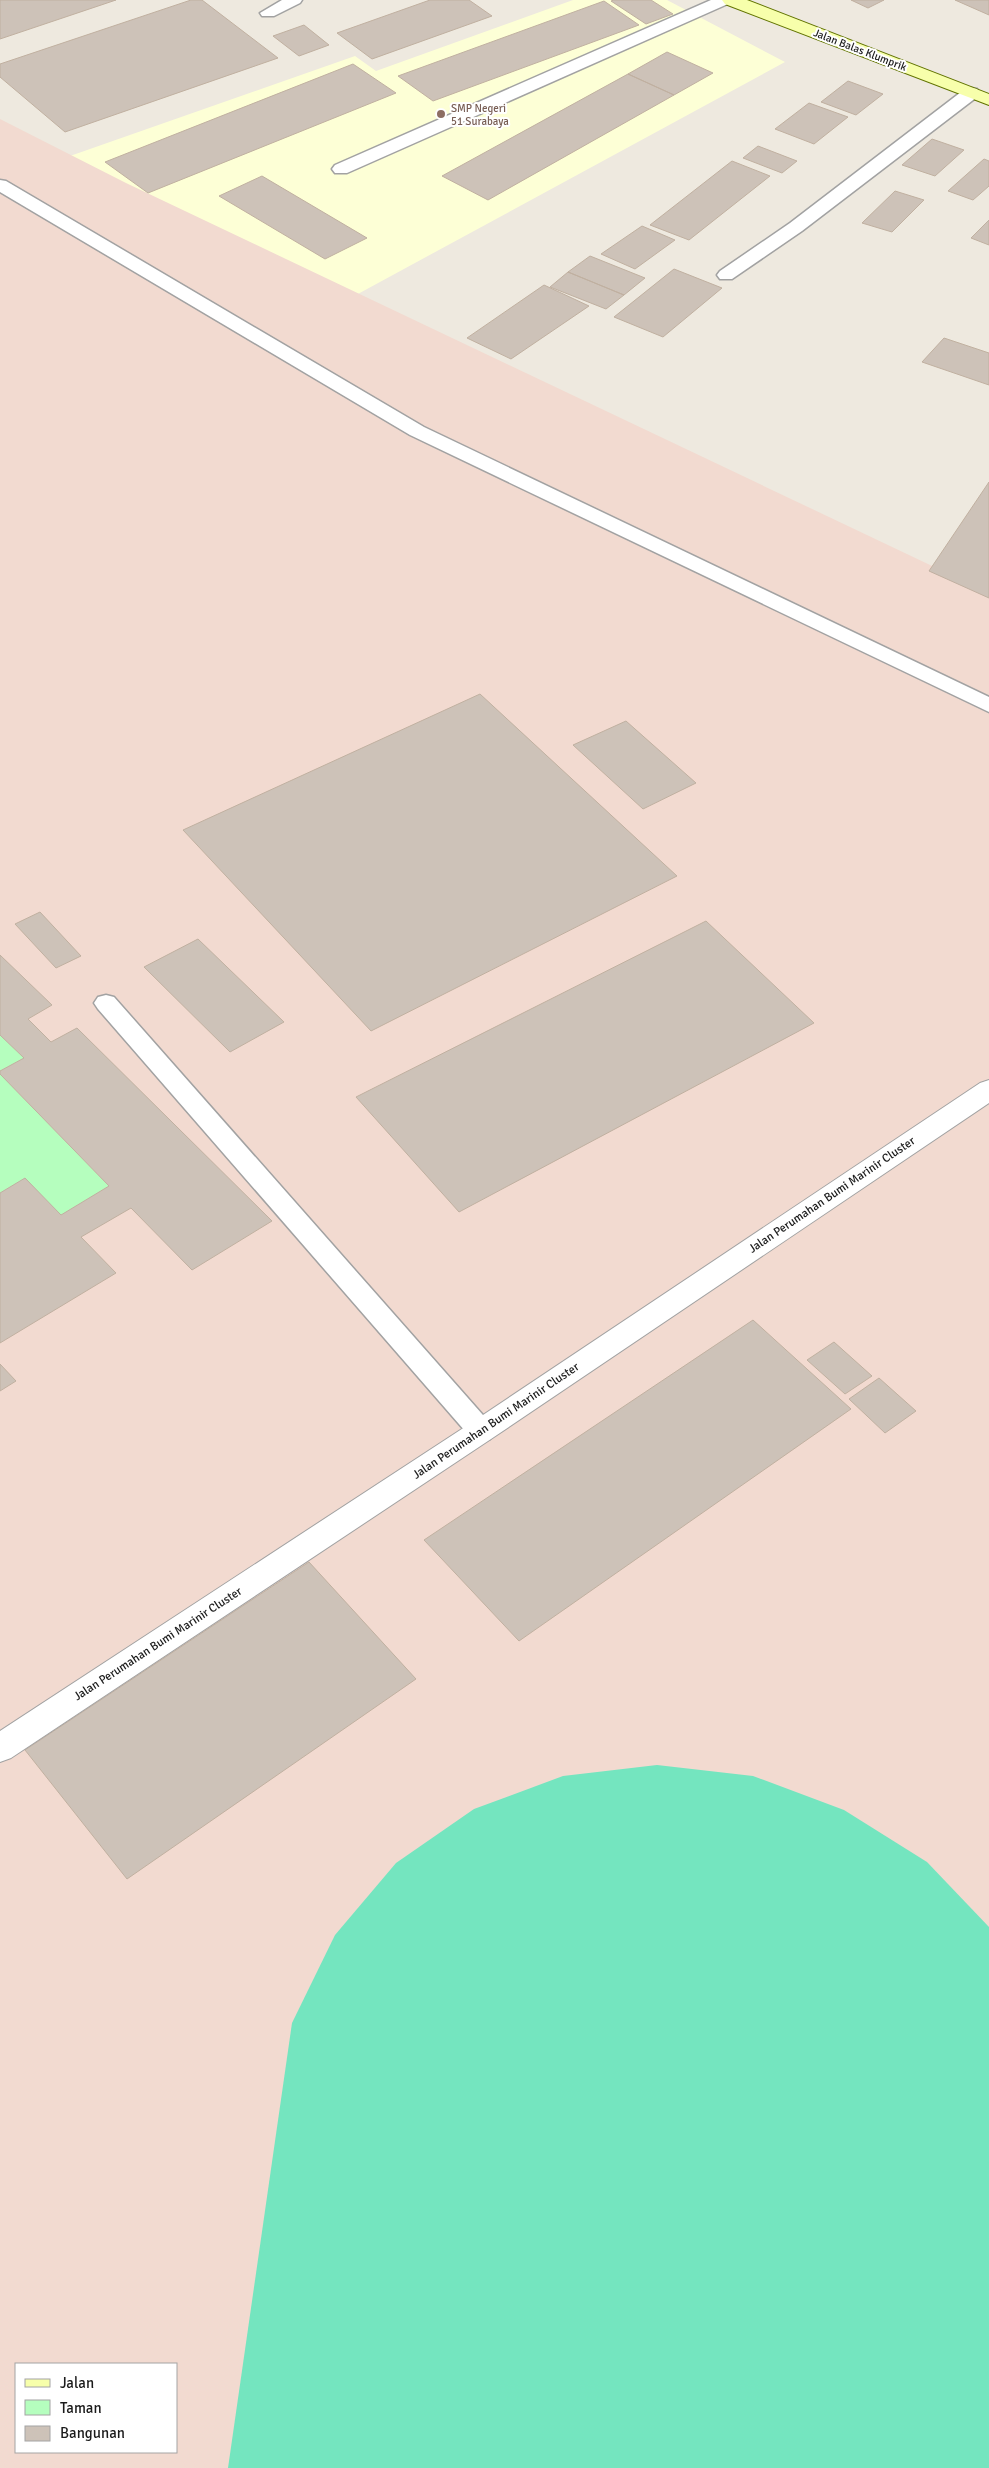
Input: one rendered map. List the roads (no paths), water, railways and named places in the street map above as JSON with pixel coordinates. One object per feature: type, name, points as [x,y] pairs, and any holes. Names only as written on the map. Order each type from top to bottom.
[{"type":"street","name":"Jalan Balas Klumprik","points":[[731,0],[989,100]]},
{"type":"street","name":"Jalan Perumahan Bumi Marinir Cluster","points":[[0,1748],[481,1431],[989,1090]]},
{"type":"lane","points":[[268,13],[294,0]]},
{"type":"lane","points":[[341,169],[724,0]]},
{"type":"lane","points":[[726,275],[796,227],[971,93]]},
{"type":"lane","points":[[0,185],[417,430],[989,706]]},
{"type":"lane","points":[[106,1003],[481,1431]]},
{"type":"place","name":"SMP Negeri 51 Surabaya","points":[[441,114]]}]
